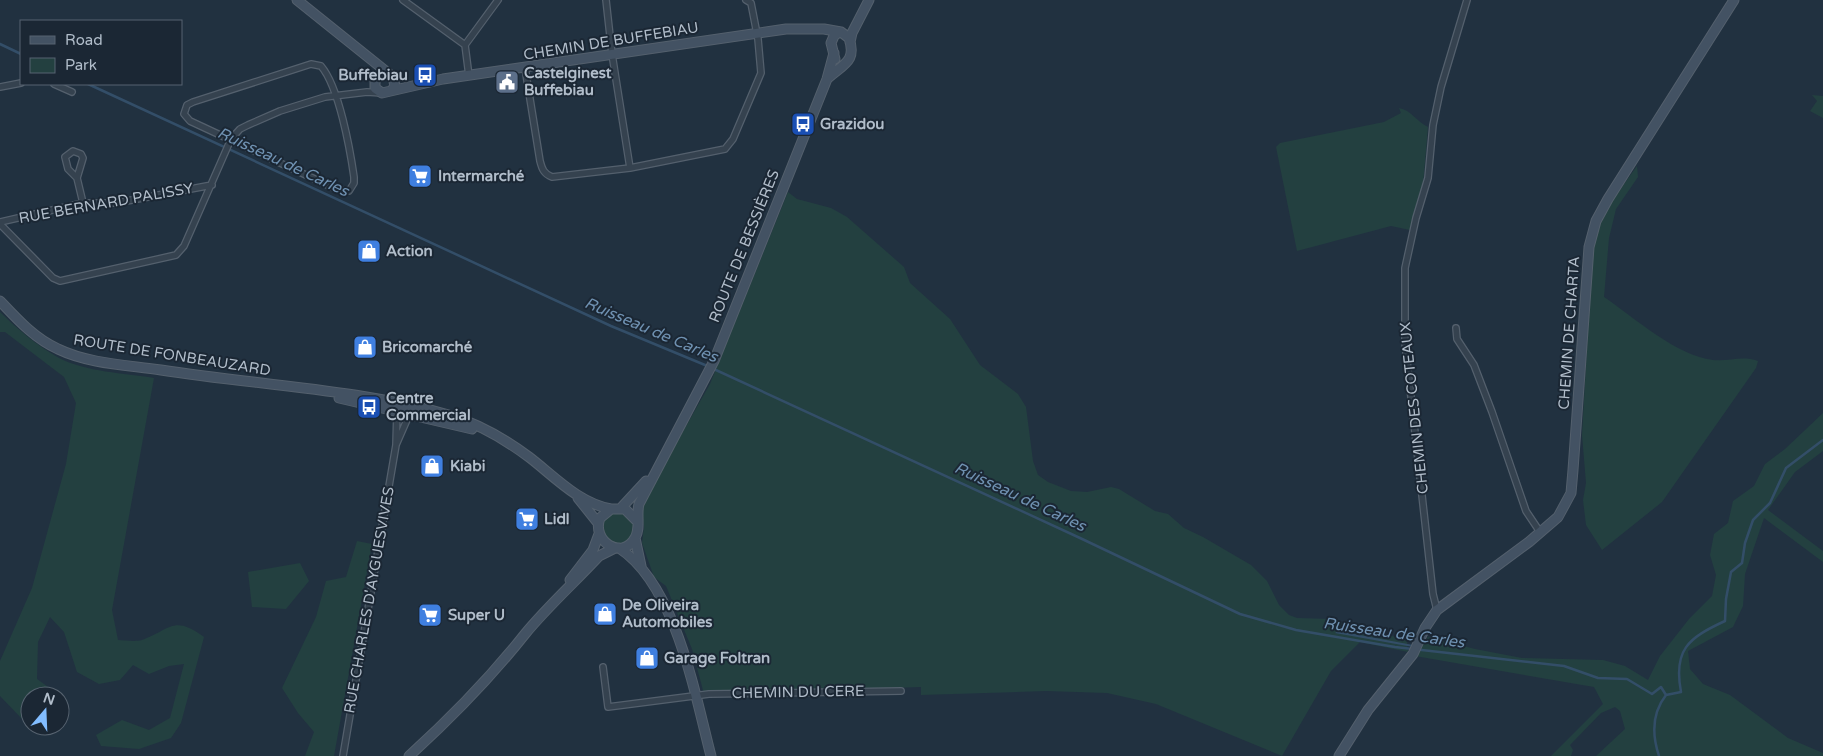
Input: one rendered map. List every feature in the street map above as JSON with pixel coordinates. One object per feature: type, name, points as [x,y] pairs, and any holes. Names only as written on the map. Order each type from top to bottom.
[{"type":"street","name":"CHEMIN DE BUFFEBIAU","points":[[296,0],[391,76],[416,84]]},
{"type":"street","points":[[403,0],[465,45]]},
{"type":"street","points":[[469,76],[465,45],[498,0]]},
{"type":"street","points":[[850,42],[861,14],[869,0]]},
{"type":"street","name":"CHEMIN DES COTEAUX","points":[[1437,610],[1433,594],[1405,343],[1405,268],[1416,218],[1428,178],[1435,115],[1466,0]]},
{"type":"street","name":"CHEMIN DE CHARTA","points":[[1339,756],[1368,710],[1413,654],[1418,640],[1437,610],[1561,514],[1571,493],[1588,255],[1592,230],[1608,199],[1734,0]]},
{"type":"street","points":[[605,1],[630,168]]},
{"type":"street","points":[[525,68],[542,169],[546,175],[552,177],[630,168],[720,152],[730,145],[761,73],[750,1]]},
{"type":"street","points":[[810,28],[832,43],[834,36],[861,14]]},
{"type":"street","name":"CHEMIN DE BUFFEBIAU","points":[[392,90],[416,84],[756,32],[810,28],[840,32]]},
{"type":"street","points":[[834,53],[835,59],[844,64],[848,63],[852,55],[847,35],[840,32]]},
{"type":"street","name":"ROUTE DE BESSIÈRES","points":[[642,569],[635,538],[638,529],[636,520],[639,504],[653,474],[714,361],[827,79],[834,53],[832,43]]},
{"type":"street","points":[[372,61],[376,81],[382,94]]},
{"type":"street","points":[[316,64],[325,70],[337,96],[354,173],[354,183],[349,191],[336,190],[186,118],[184,114],[187,105],[316,64]]},
{"type":"street","name":"ROUTE DE BESSIÈRES","points":[[827,79],[844,64]]},
{"type":"street","points":[[0,223],[53,278],[60,281],[176,255],[184,246],[231,139],[240,129],[280,111],[325,97],[366,92],[382,94],[392,90],[394,86],[391,76],[385,74],[366,92]]},
{"type":"street","points":[[0,87],[20,83]]},
{"type":"street","points":[[56,85],[72,92]]},
{"type":"street","points":[[77,178],[83,204]]},
{"type":"street","name":"RUE BERNARD PALISSY","points":[[0,223],[83,204],[116,203],[212,185]]},
{"type":"street","name":"ROUTE DE FONBEAUZARD","points":[[0,301],[45,343],[59,350],[87,358],[297,389],[466,421],[529,457],[572,491]]},
{"type":"street","points":[[1456,328],[1457,339],[1474,365],[1492,412],[1526,511],[1540,532]]},
{"type":"street","name":"RUE CHARLES D'AYGUESVIVES","points":[[396,445],[404,410]]},
{"type":"street","name":"RUE CHARLES D'AYGUESVIVES","points":[[343,756],[396,445],[404,410]]},
{"type":"street","name":"ROUTE DE BESSIÈRES","points":[[621,508],[653,474]]},
{"type":"street","points":[[572,491],[594,505],[611,509],[621,508],[632,513],[636,520]]},
{"type":"street","points":[[554,603],[593,550],[599,534],[598,523],[572,491]]},
{"type":"street","points":[[598,523],[603,514],[611,509]]},
{"type":"street","points":[[599,534],[605,543],[617,548],[642,569],[661,599],[678,636],[711,756]]},
{"type":"street","points":[[409,756],[444,724],[484,680],[500,666],[525,634],[599,556],[627,546],[635,538]]},
{"type":"street","name":"CHEMIN DU CERE","points":[[603,667],[608,707],[695,696],[902,690]]},
{"type":"green space","points":[[1812,95],[1823,96],[1823,118],[1810,111],[1817,101]]},
{"type":"green space","points":[[1399,108],[1407,111],[1428,127],[1423,185],[1410,230],[1391,226],[1297,251],[1276,147],[1280,143],[1384,122],[1401,113]]},
{"type":"green space","points":[[1637,166],[1638,177],[1616,209],[1609,238],[1604,297],[1656,334],[1684,351],[1713,360],[1752,359],[1758,361],[1756,368],[1662,502],[1602,550],[1586,525],[1583,500],[1586,483],[1582,435],[1593,241],[1601,216]]},
{"type":"green space","points":[[788,192],[797,199],[831,208],[847,217],[904,267],[910,283],[950,319],[980,365],[1018,394],[1026,407],[1033,461],[1038,475],[1048,482],[1071,491],[1087,492],[1111,487],[1119,489],[1155,511],[1168,514],[1184,528],[1251,565],[1267,581],[1279,605],[1289,615],[1297,618],[1329,619],[1407,640],[1408,652],[1360,642],[1331,671],[1282,756],[1156,704],[1107,693],[1046,691],[921,695],[921,687],[704,694],[692,649],[666,586],[654,577],[642,543],[644,527],[641,505],[710,384]]},
{"type":"green space","points":[[0,312],[36,343],[70,363],[93,369],[154,378],[112,610],[118,640],[142,640],[178,625],[194,630],[204,637],[181,723],[171,738],[139,749],[101,746],[96,735],[122,720],[149,730],[170,718],[184,664],[169,666],[149,674],[133,665],[120,680],[99,684],[77,672],[64,632],[50,617],[38,642],[37,679],[47,686],[20,686],[20,717],[0,696],[0,661],[32,588],[66,464],[76,403],[64,377],[5,332],[0,332]]},
{"type":"green space","points":[[1823,413],[1823,451],[1795,472],[1768,510],[1823,551],[1823,562],[1764,518],[1745,574],[1743,606],[1733,627],[1688,651],[1690,669],[1703,684],[1730,695],[1788,738],[1823,753],[1823,756],[1596,756],[1625,729],[1620,711],[1615,707],[1601,713],[1570,745],[1573,750],[1571,756],[1551,756],[1603,704],[1594,687],[1415,656],[1428,637],[1522,658],[1603,660],[1625,666],[1648,680],[1660,656],[1689,619],[1712,596],[1716,575],[1710,555],[1714,534],[1728,523],[1733,501],[1754,486],[1765,464],[1785,449]]},
{"type":"green space","points":[[618,512],[629,517],[634,528],[629,539],[618,544],[607,539],[602,528],[607,517]]},
{"type":"green space","points":[[357,541],[372,544],[334,756],[305,756],[314,732],[298,713],[282,688],[316,617],[326,581],[346,577]]},
{"type":"green space","points":[[300,563],[309,581],[286,609],[252,607],[248,572]]},
{"type":"water","points":[[1338,631],[1413,645],[1413,647],[1335,633]]},
{"type":"waterway","name":"Ruisseau de Carles","points":[[0,44],[20,54]]},
{"type":"waterway","name":"Ruisseau de Carles","points":[[90,85],[611,326],[705,365],[1240,614],[1296,630],[1395,647],[1564,666],[1598,678],[1627,679],[1652,694],[1661,687],[1666,695],[1681,692],[1679,666],[1686,647],[1701,633],[1725,621],[1726,599],[1731,572],[1742,563],[1745,543],[1753,520],[1770,503],[1786,468],[1823,440]]},
{"type":"waterway","points":[[1659,756],[1654,732],[1658,709],[1666,695]]},
{"type":"place","name":"Buffebiau","points":[[425,75]]},
{"type":"place","name":"Castelginest Buffebiau","points":[[507,82]]},
{"type":"place","name":"Grazidou","points":[[803,124]]},
{"type":"place","name":"Intermarché","points":[[420,176]]},
{"type":"place","name":"Action","points":[[369,251]]},
{"type":"place","name":"Bricomarché","points":[[365,347]]},
{"type":"place","name":"Centre Commercial","points":[[369,407]]},
{"type":"place","name":"Kiabi","points":[[432,466]]},
{"type":"place","name":"Lidl","points":[[527,519]]},
{"type":"place","name":"De Oliveira Automobiles","points":[[605,614]]},
{"type":"place","name":"Super U","points":[[430,615]]},
{"type":"place","name":"Garage Foltran","points":[[647,658]]}]
